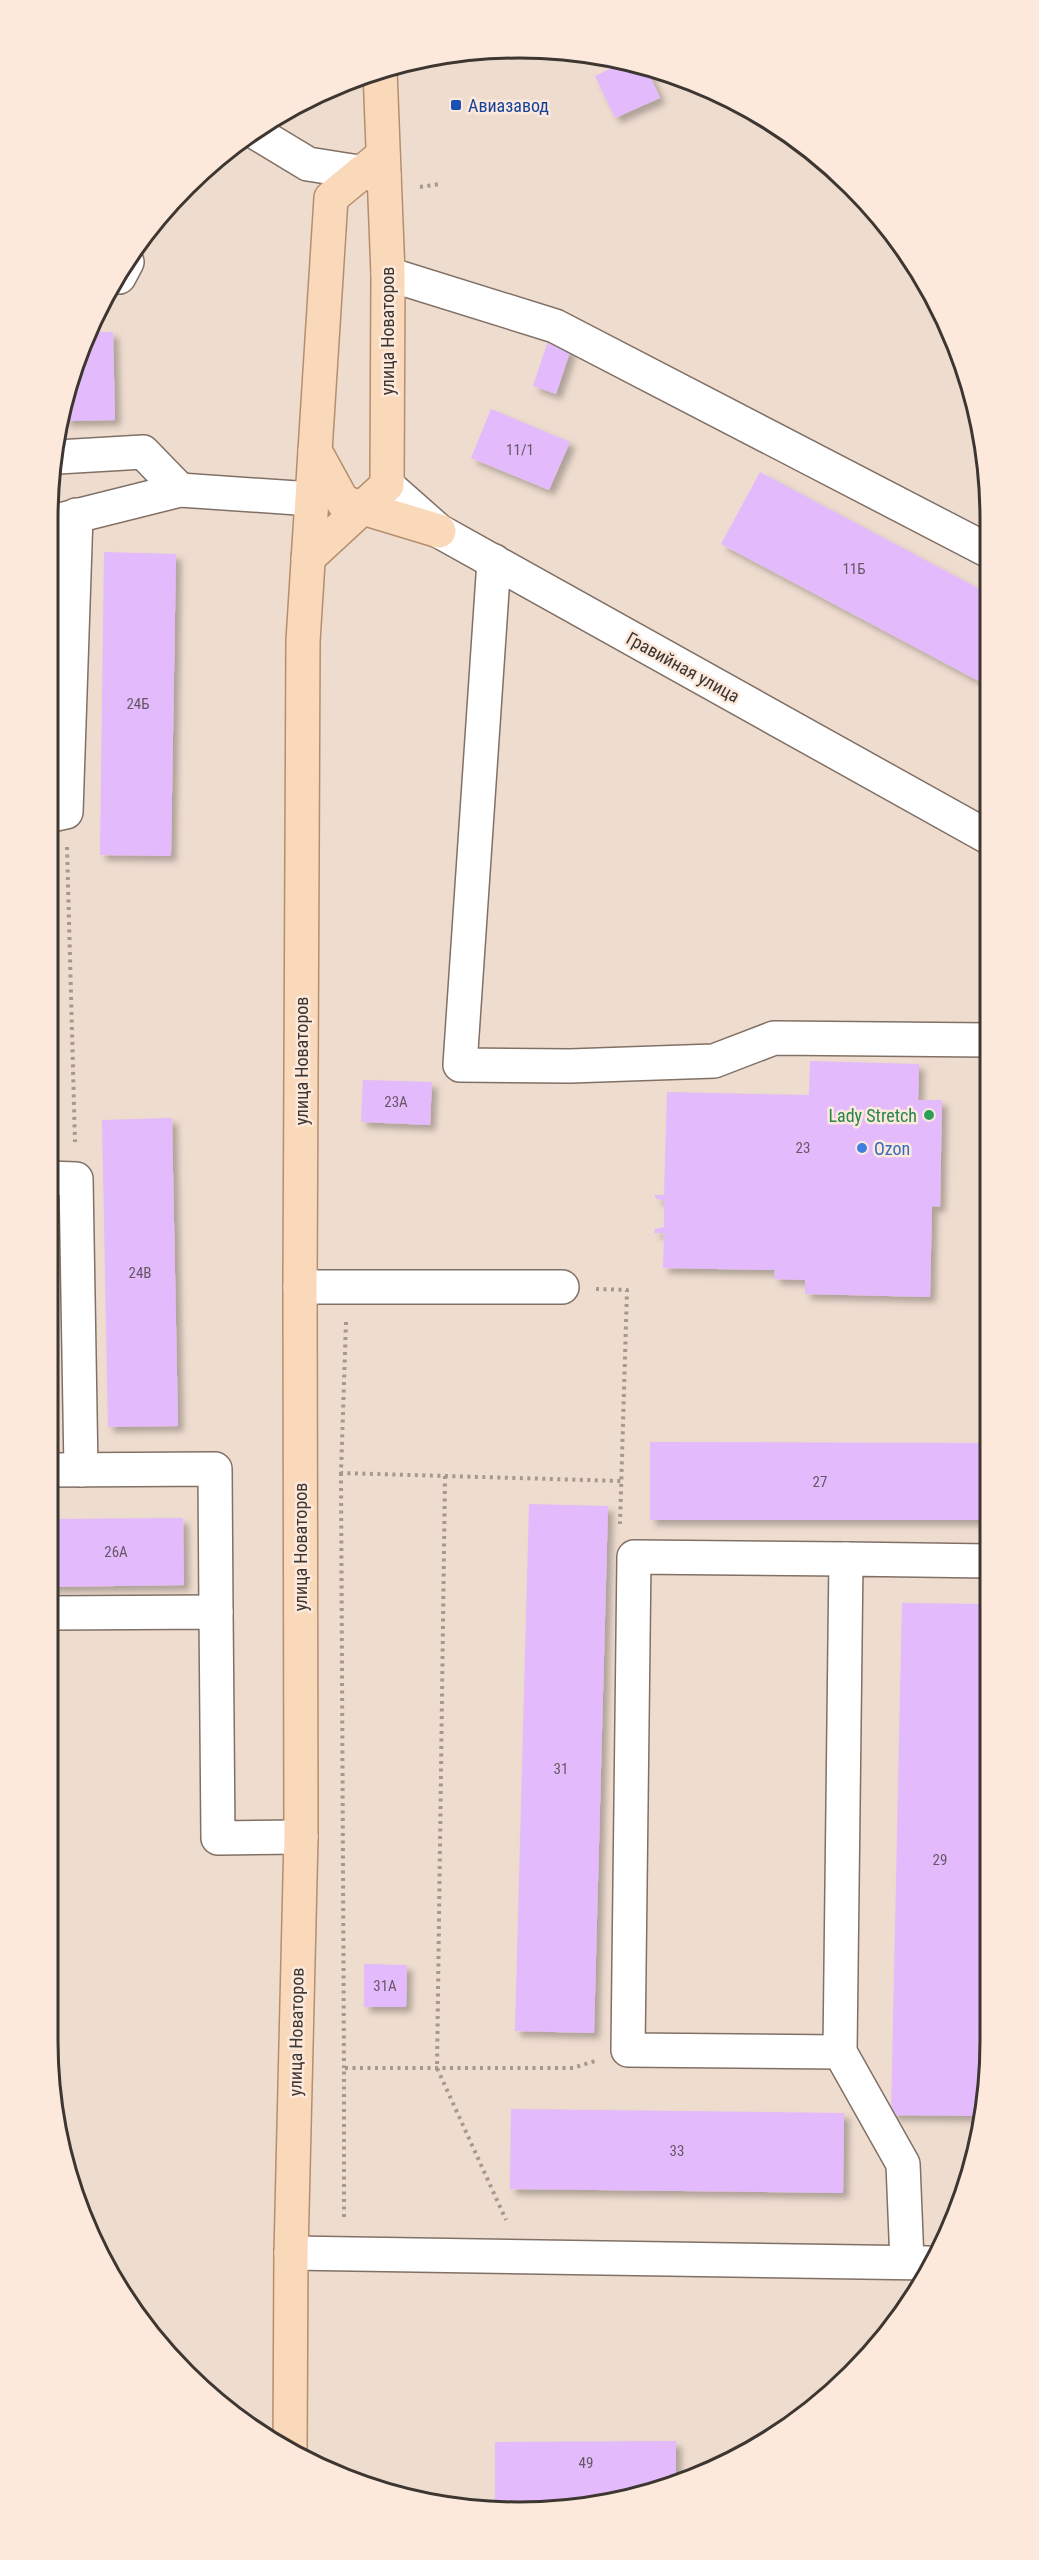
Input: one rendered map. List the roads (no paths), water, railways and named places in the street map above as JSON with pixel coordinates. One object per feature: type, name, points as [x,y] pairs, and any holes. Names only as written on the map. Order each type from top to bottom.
[{"type":"main road","name":"улица Новаторов","points":[[380,80],[378,165],[388,274],[387,485]]},
{"type":"main road","name":"улица Новаторов","points":[[290,2441],[291,2253],[301,1837],[300,1287],[303,641],[331,198],[378,165]]},
{"type":"main road","points":[[315,452],[343,502],[439,531]]},
{"type":"main road","points":[[308,558],[387,485]]},
{"type":"street","points":[[262,136],[308,164],[378,165]]},
{"type":"street","points":[[388,274],[555,326],[980,546]]},
{"type":"street","points":[[62,457],[143,452],[180,490]]},
{"type":"street","name":"Гравийная улица","points":[[387,485],[439,531],[980,833]]},
{"type":"street","points":[[58,755],[62,519],[180,490],[312,499]]},
{"type":"street","points":[[494,561],[460,1065],[570,1066],[714,1061],[774,1038],[980,1040]]},
{"type":"street","points":[[62,1179],[81,1470]]},
{"type":"street","points":[[300,1287],[562,1287]]},
{"type":"street","points":[[58,1470],[215,1469],[218,1838],[301,1837]]},
{"type":"street","points":[[840,2052],[628,2050],[634,1557],[980,1561]]},
{"type":"street","points":[[291,2253],[918,2262],[903,2164],[840,2052],[846,1559]]},
{"type":"street","points":[[58,1613],[216,1612]]},
{"type":"place","name":"Авиазавод","points":[[456,105]]},
{"type":"place","name":"Lady Stretch","points":[[929,1115]]},
{"type":"place","name":"Ozon","points":[[862,1148]]}]
